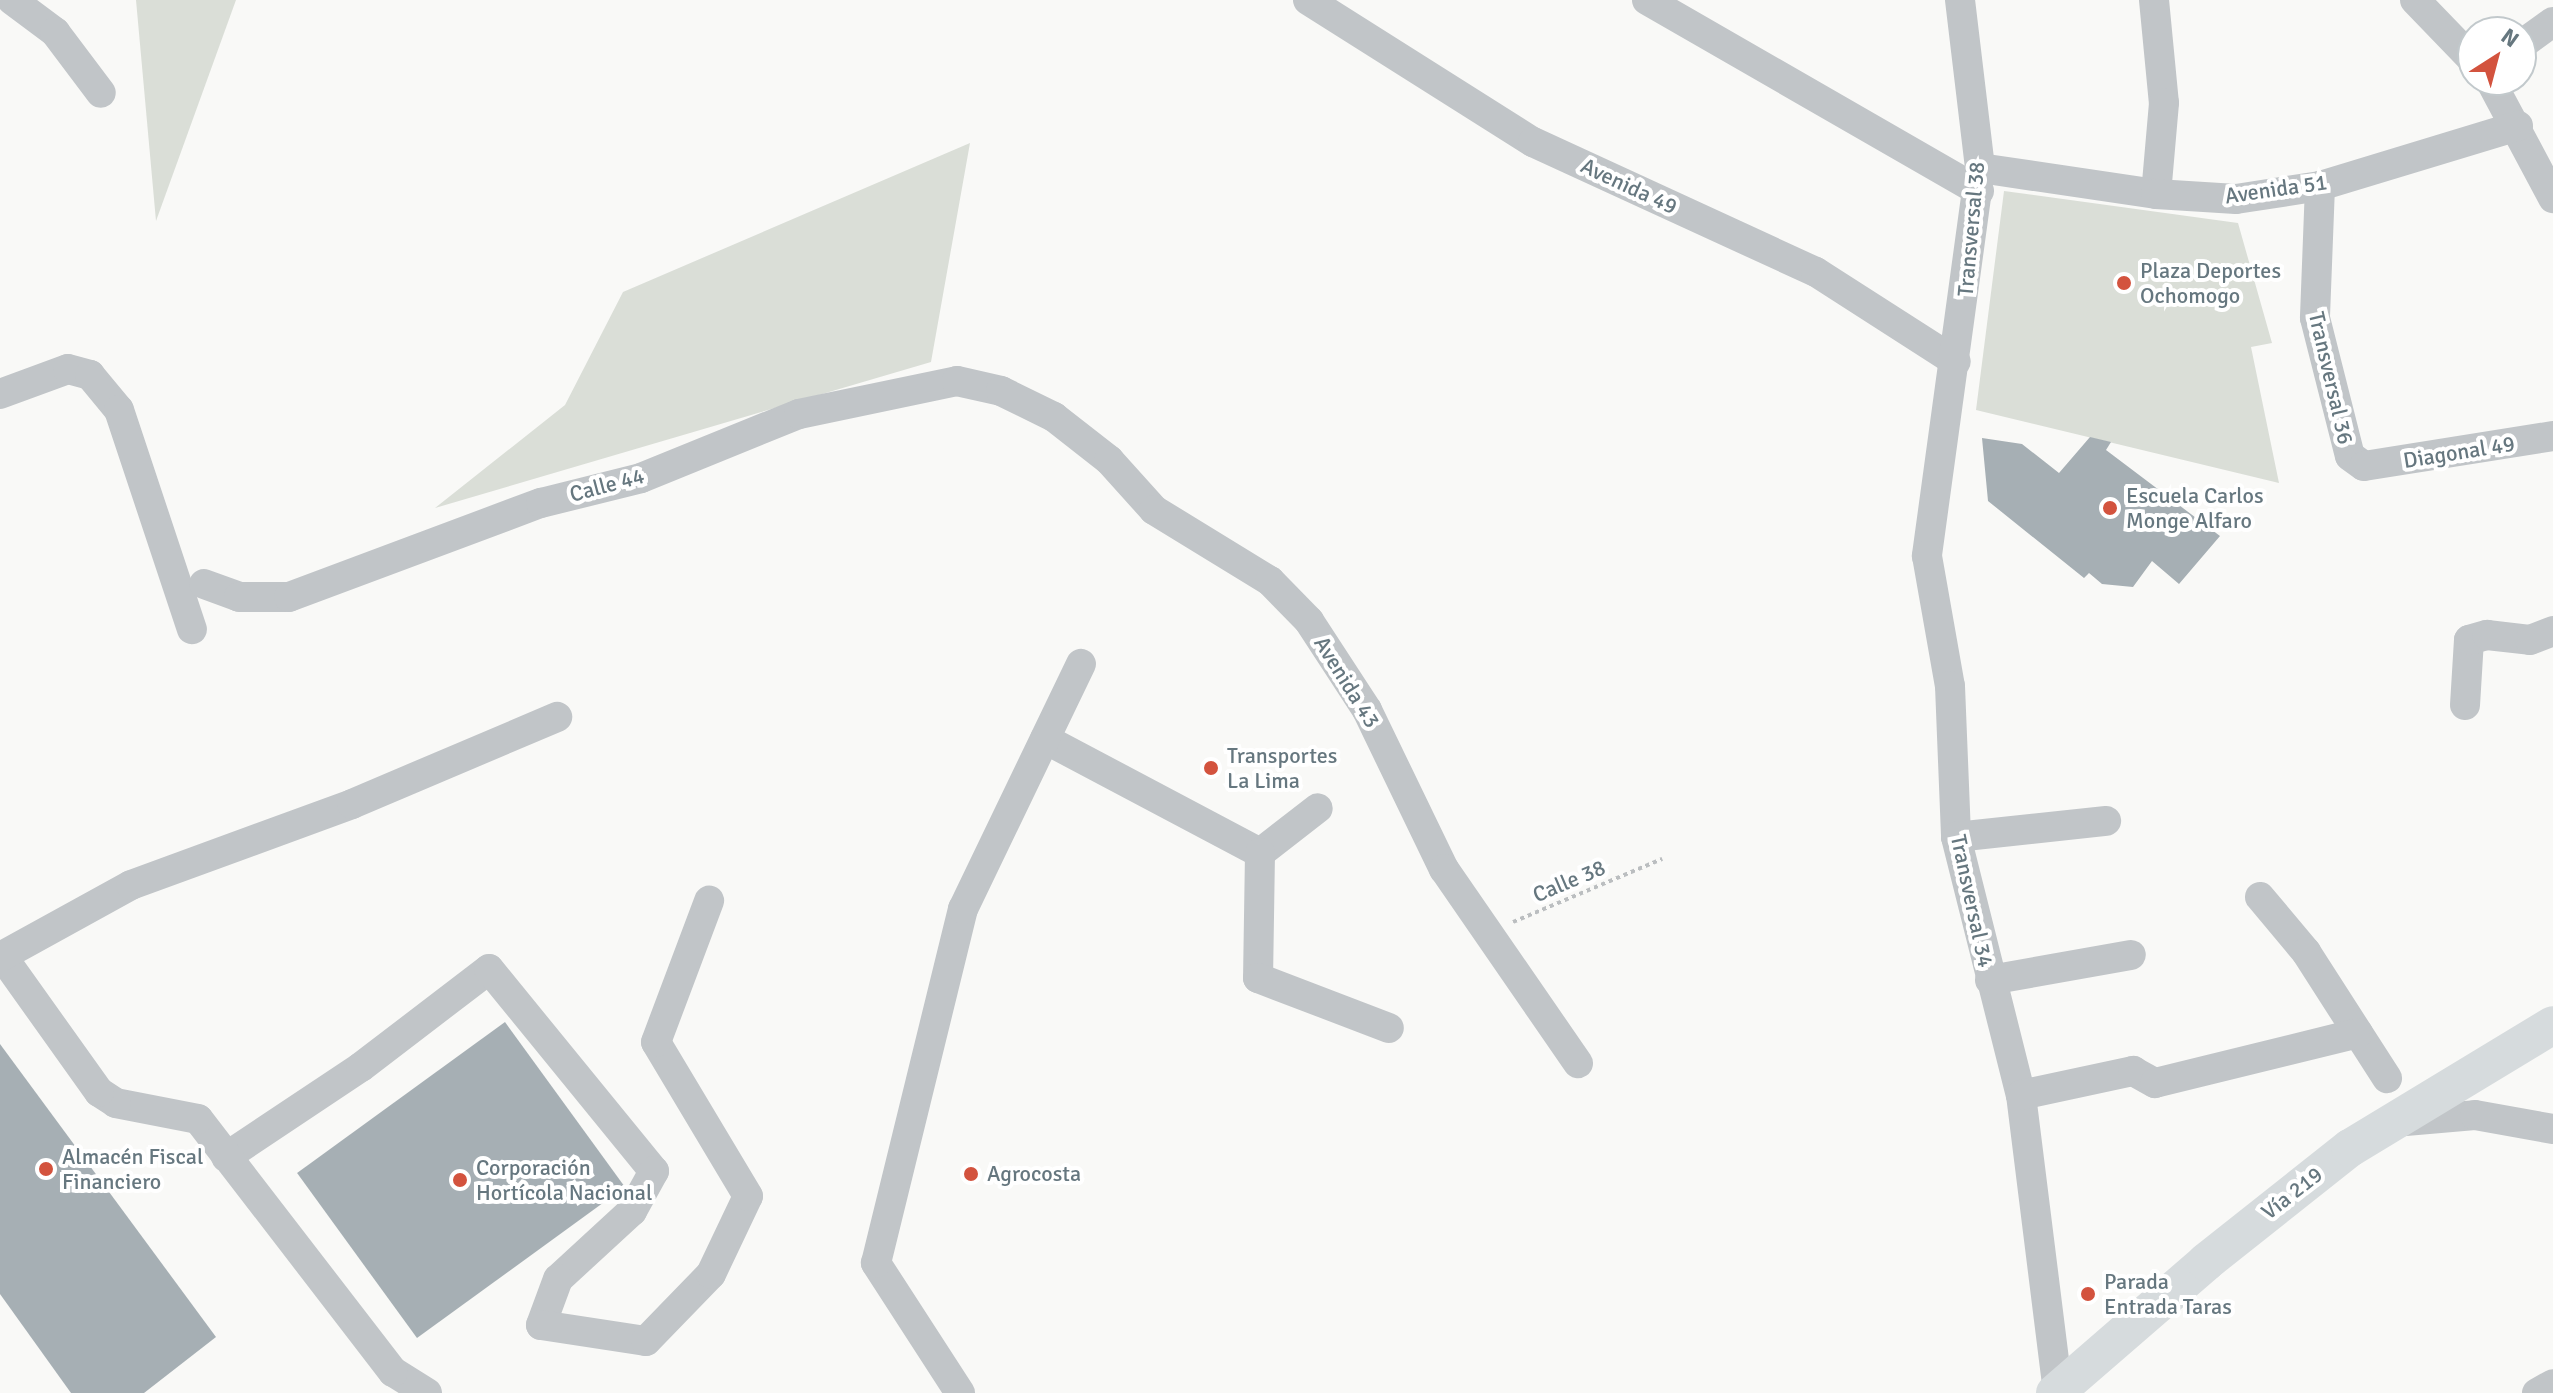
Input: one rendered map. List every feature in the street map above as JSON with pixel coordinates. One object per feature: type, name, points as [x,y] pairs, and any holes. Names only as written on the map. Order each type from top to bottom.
[{"type":"main road","name":"Vía 219","points":[[2065,1383],[2306,1181],[2394,1122],[2553,1025]]},
{"type":"street","points":[[12,0],[55,32],[101,93]]},
{"type":"street","name":"Avenida 49","points":[[1308,0],[1533,142],[1816,272],[1956,362]]},
{"type":"street","name":"Avenida 51","points":[[1647,0],[1979,179],[2236,199],[2320,186],[2518,126]]},
{"type":"street","name":"Transversal 38","points":[[1956,362],[1979,179],[1960,0]]},
{"type":"street","points":[[2154,0],[2164,103],[2156,194]]},
{"type":"street","points":[[2415,0],[2457,43]]},
{"type":"street","points":[[2500,96],[2553,198]]},
{"type":"street","name":"Transversal 36","points":[[2320,186],[2315,318],[2340,437],[2350,456],[2364,466]]},
{"type":"street","name":"Transversal 34","points":[[1956,362],[1927,556],[1950,686],[1956,837],[2021,1095],[2065,1383]]},
{"type":"street","points":[[0,394],[68,369],[90,375],[119,410],[192,629]]},
{"type":"street","name":"Calle 44","points":[[204,584],[239,597],[289,597],[541,503],[641,478],[799,414],[957,381],[1013,396]]},
{"type":"street","name":"Avenida 43","points":[[1013,396],[1054,417],[1109,460],[1154,510],[1270,581],[1309,621],[1367,710],[1444,869],[1578,1063]]},
{"type":"street","name":"Diagonal 49","points":[[2364,466],[2553,436]]},
{"type":"street","points":[[2465,705],[2469,640],[2487,635],[2530,640],[2553,631]]},
{"type":"street","points":[[960,1393],[876,1263],[963,909],[1081,664]]},
{"type":"street","points":[[427,1393],[393,1372],[198,1119],[116,1103],[99,1092],[2,956],[131,885],[352,804],[454,757],[557,717]]},
{"type":"street","points":[[1045,739],[1260,853]]},
{"type":"street","points":[[1260,853],[1318,808]]},
{"type":"street","points":[[1956,837],[2106,821]]},
{"type":"street","points":[[1260,853],[1258,978],[1389,1028]]},
{"type":"street","points":[[2260,897],[2387,1078]]},
{"type":"street","points":[[226,1157],[361,1067],[489,969],[654,1171],[632,1211],[558,1279],[545,1300],[541,1325],[646,1341],[711,1274],[748,1196],[656,1042],[667,1000],[709,901]]},
{"type":"street","points":[[1990,980],[2131,955]]},
{"type":"street","points":[[2021,1095],[2133,1071],[2155,1083],[2358,1033]]},
{"type":"street","points":[[2394,1122],[2475,1115],[2553,1129]]},
{"type":"street","points":[[2537,1393],[2553,1384]]},
{"type":"path","name":"Calle 38","points":[[1489,932],[1662,859]]},
{"type":"shaded area","points":[[136,0],[236,0],[156,221]]},
{"type":"shaded area","points":[[970,143],[931,362],[435,508],[565,405],[623,292]]},
{"type":"shaded area","name":"Plaza Deportes Ochomogo","points":[[2004,191],[2238,223],[2272,343],[2251,347],[2279,483],[1976,410]]},
{"type":"building","points":[[2090,437],[2111,442],[2106,450],[2220,536],[2179,584],[2152,561],[2133,587],[2102,584],[2089,573],[2084,578],[1988,501],[1982,438],[2022,444],[2059,473]]},
{"type":"building","name":"Corporación Hortícola Nacional","points":[[505,1022],[625,1187],[417,1338],[297,1173]]},
{"type":"building","name":"Almacén Fiscal Financiero","points":[[0,1044],[216,1337],[144,1393],[71,1393],[0,1294]]},
{"type":"place","name":"Plaza Deportes Ochomogo","points":[[2124,283]]},
{"type":"place","name":"Escuela Carlos Monge Alfaro","points":[[2110,508]]},
{"type":"place","name":"Transportes La Lima","points":[[1211,768]]},
{"type":"place","name":"Almacén Fiscal Financiero","points":[[46,1169]]},
{"type":"place","name":"Agrocosta","points":[[971,1174]]},
{"type":"place","name":"Corporación Hortícola Nacional","points":[[460,1180]]},
{"type":"place","name":"Parada Entrada Taras","points":[[2088,1294]]}]
